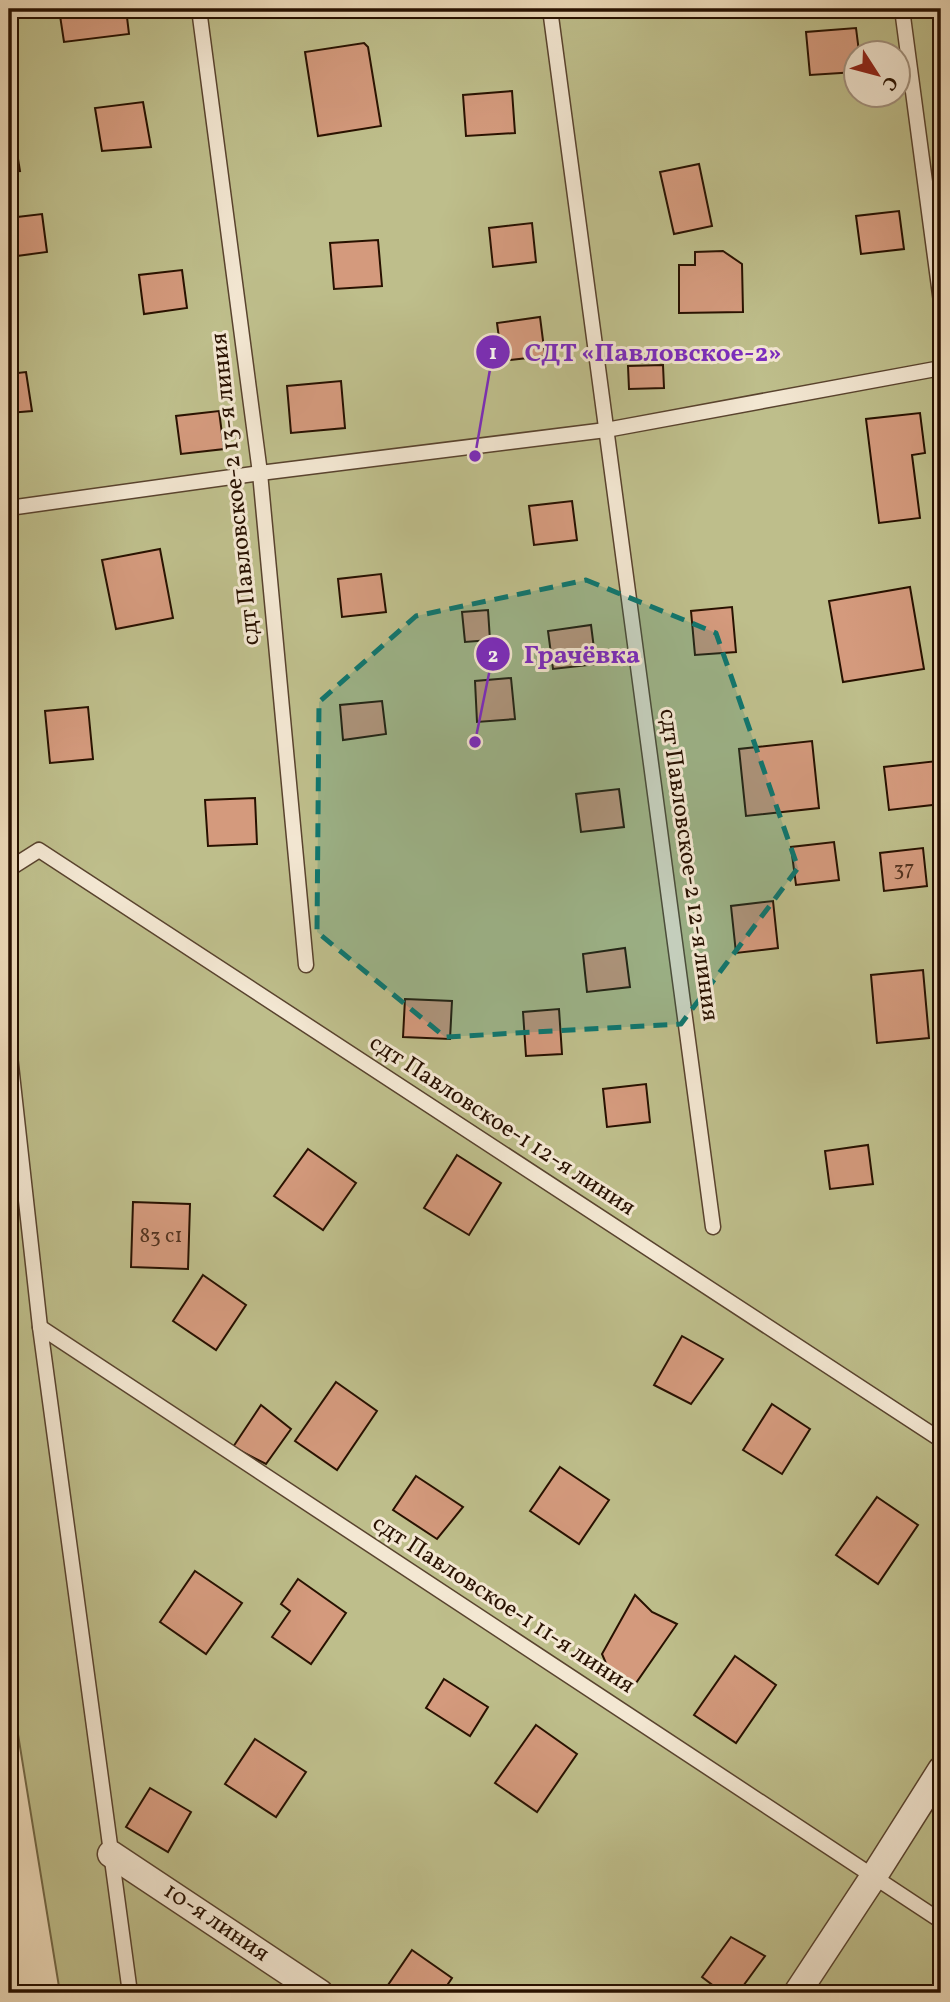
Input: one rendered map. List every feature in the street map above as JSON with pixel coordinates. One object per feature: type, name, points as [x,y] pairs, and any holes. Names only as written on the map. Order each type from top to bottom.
[{"type":"street","points":[[797,1993],[941,1770]]},
{"type":"street","name":"10-я линия","points":[[111,1854],[320,1993]]},
{"type":"lane","name":"сдт Павловское-2 13-я линия","points":[[199,9],[260,473],[306,965]]},
{"type":"lane","name":"сдт Павловское-2 12-я линия","points":[[550,9],[713,1227]]},
{"type":"lane","points":[[902,9],[941,302]]},
{"type":"lane","points":[[9,508],[260,473],[606,430],[941,368]]},
{"type":"lane","name":"сдт Павловское-1 12-я линия","points":[[9,869],[39,850],[941,1440]]},
{"type":"lane","points":[[9,1047],[40,1327],[130,1993]]},
{"type":"lane","name":"сдт Павловское-1 11-я линия","points":[[40,1327],[941,1921]]},
{"type":"highlighted area","points":[[586,580],[716,633],[798,868],[681,1024],[445,1037],[317,932],[319,702],[416,616]]},
{"type":"green space","points":[[9,9],[941,9],[941,1993],[60,1993],[9,1679]]},
{"type":"building","points":[[59,9],[126,9],[129,34],[64,42]]},
{"type":"building","points":[[856,28],[857,38],[842,38],[842,73],[810,75],[806,32]]},
{"type":"building","points":[[364,43],[368,47],[381,126],[318,136],[305,52]]},
{"type":"building","points":[[512,91],[515,133],[466,136],[463,95]]},
{"type":"building","points":[[143,102],[151,147],[102,151],[95,108]]},
{"type":"building","points":[[9,104],[20,171],[9,172]]},
{"type":"building","points":[[699,164],[712,226],[674,234],[660,172]]},
{"type":"building","points":[[899,211],[904,249],[861,254],[856,216]]},
{"type":"building","points":[[42,214],[47,252],[9,257],[9,218]]},
{"type":"building","points":[[532,223],[536,262],[493,267],[489,228]]},
{"type":"building","points":[[378,240],[382,286],[334,289],[330,243]]},
{"type":"building","points":[[723,251],[742,264],[743,312],[679,313],[679,265],[695,265],[695,252]]},
{"type":"building","points":[[182,270],[187,308],[144,314],[139,275]]},
{"type":"building","points":[[540,317],[545,356],[502,361],[497,323]]},
{"type":"building","points":[[663,365],[664,388],[629,389],[628,366]]},
{"type":"building","points":[[26,372],[32,411],[9,413],[9,374]]},
{"type":"building","points":[[341,381],[345,428],[291,433],[287,386]]},
{"type":"building","points":[[219,411],[224,449],[181,454],[176,416]]},
{"type":"building","points":[[920,413],[925,453],[912,455],[920,518],[879,523],[866,419]]},
{"type":"building","points":[[572,501],[577,540],[534,545],[529,506]]},
{"type":"building","points":[[160,549],[173,618],[116,629],[102,560]]},
{"type":"building","points":[[381,574],[386,612],[342,617],[338,579]]},
{"type":"building","points":[[910,587],[924,669],[843,682],[829,601]]},
{"type":"building","points":[[732,607],[736,652],[695,655],[691,611]]},
{"type":"building","points":[[488,610],[490,640],[465,642],[462,612]]},
{"type":"building","points":[[591,625],[596,664],[553,669],[548,631]]},
{"type":"building","points":[[511,678],[515,719],[477,722],[475,681]]},
{"type":"building","points":[[382,701],[386,734],[343,740],[340,705]]},
{"type":"building","points":[[88,707],[93,759],[50,763],[45,711]]},
{"type":"building","points":[[812,741],[819,808],[746,816],[739,749]]},
{"type":"building","points":[[937,761],[941,804],[889,810],[884,767]]},
{"type":"building","points":[[619,789],[624,827],[581,832],[576,794]]},
{"type":"building","points":[[255,798],[257,844],[208,846],[205,800]]},
{"type":"building","points":[[834,842],[839,880],[796,885],[791,847]]},
{"type":"building","points":[[923,848],[927,886],[884,891],[880,853]]},
{"type":"building","points":[[773,901],[778,948],[736,953],[731,906]]},
{"type":"building","points":[[625,948],[630,987],[587,992],[583,954]]},
{"type":"building","points":[[923,970],[929,1038],[877,1043],[871,975]]},
{"type":"building","points":[[405,999],[452,1001],[450,1039],[403,1037]]},
{"type":"building","points":[[559,1009],[562,1054],[526,1056],[523,1012]]},
{"type":"building","points":[[646,1084],[650,1122],[607,1127],[603,1089]]},
{"type":"building","points":[[868,1145],[873,1184],[830,1189],[825,1151]]},
{"type":"building","points":[[308,1149],[356,1183],[323,1230],[274,1196]]},
{"type":"building","points":[[457,1155],[501,1183],[469,1235],[424,1208]]},
{"type":"building","points":[[936,1161],[941,1161],[941,1191],[934,1191]]},
{"type":"building","points":[[133,1202],[190,1204],[188,1269],[131,1267]]},
{"type":"building","points":[[203,1275],[246,1305],[216,1350],[173,1321]]},
{"type":"building","points":[[682,1336],[723,1359],[691,1404],[654,1385]]},
{"type":"building","points":[[336,1382],[377,1411],[337,1470],[295,1441]]},
{"type":"building","points":[[772,1404],[810,1429],[782,1474],[743,1450]]},
{"type":"building","points":[[261,1405],[291,1429],[266,1464],[233,1447]]},
{"type":"building","points":[[560,1467],[609,1500],[579,1544],[530,1511]]},
{"type":"building","points":[[416,1476],[463,1507],[437,1539],[393,1510]]},
{"type":"building","points":[[877,1497],[918,1525],[878,1584],[836,1555]]},
{"type":"building","points":[[195,1571],[242,1603],[206,1654],[160,1622]]},
{"type":"building","points":[[298,1579],[346,1613],[311,1664],[272,1637],[290,1611],[281,1604]]},
{"type":"building","points":[[635,1595],[652,1612],[677,1624],[636,1683],[611,1675],[602,1654]]},
{"type":"building","points":[[735,1656],[776,1685],[736,1743],[694,1715]]},
{"type":"building","points":[[444,1679],[488,1707],[470,1736],[426,1708]]},
{"type":"building","points":[[536,1725],[577,1754],[537,1812],[495,1783]]},
{"type":"building","points":[[255,1739],[306,1772],[276,1817],[225,1784]]},
{"type":"building","points":[[150,1788],[191,1812],[168,1852],[126,1827]]},
{"type":"building","points":[[731,1937],[765,1956],[738,1993],[723,1993],[702,1977]]},
{"type":"building","points":[[412,1950],[452,1978],[442,1993],[400,1993],[388,1985]]},
{"type":"place","name":"СДТ «Павловское-2»","points":[[475,456]]},
{"type":"place","name":"Грачёвка","points":[[475,742]]}]
